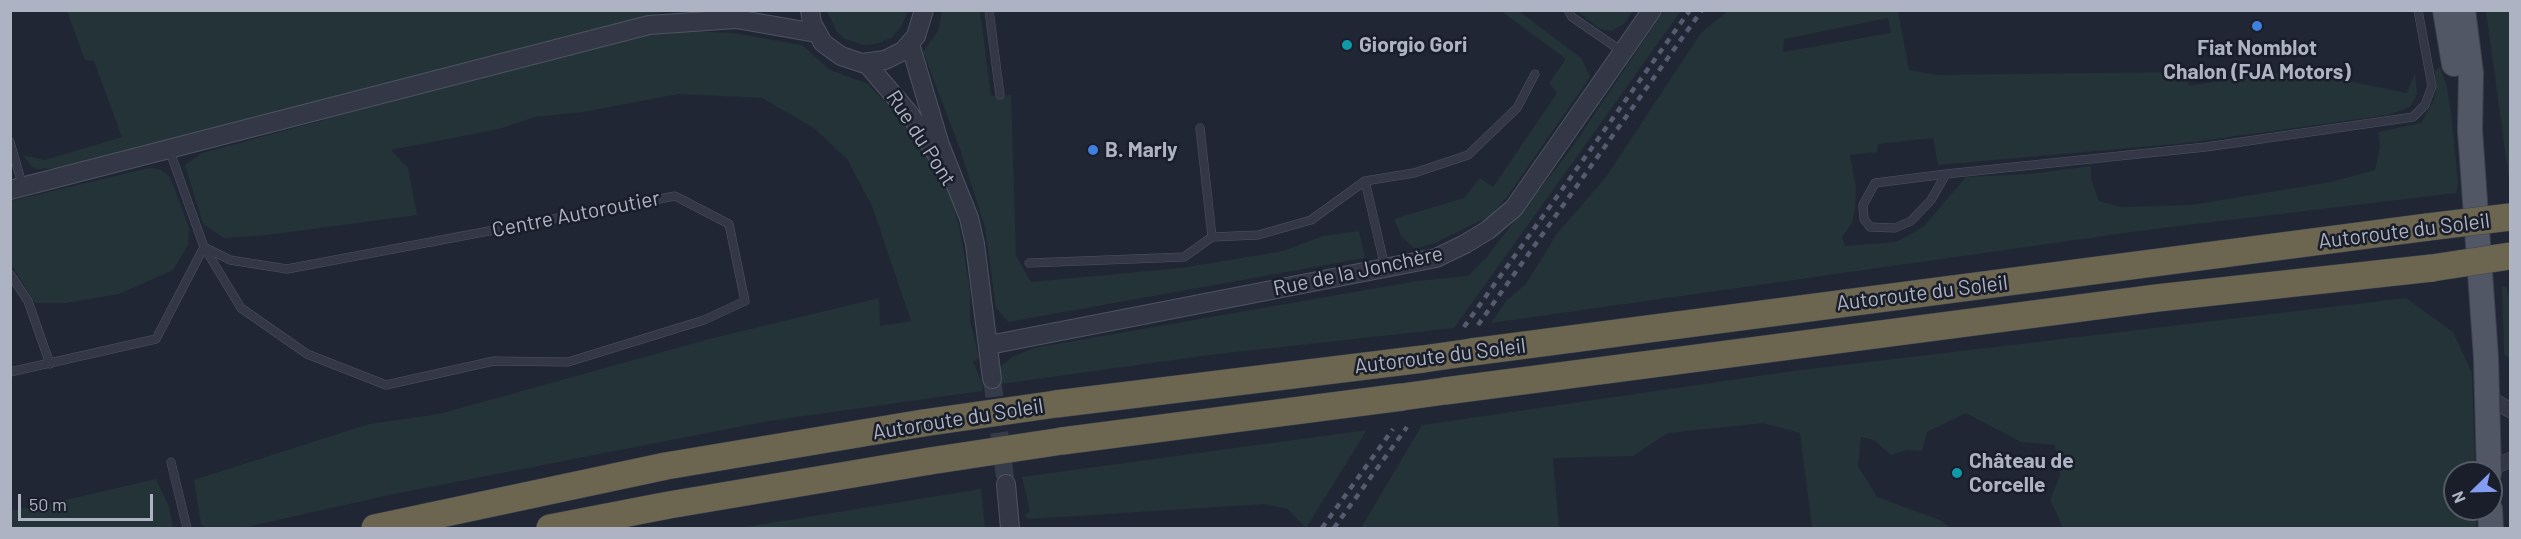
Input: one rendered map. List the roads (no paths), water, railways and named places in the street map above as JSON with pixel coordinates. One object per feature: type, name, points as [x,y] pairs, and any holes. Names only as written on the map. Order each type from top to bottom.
[{"type":"highway","name":"Autoroute du Soleil","points":[[375,528],[666,466],[923,423],[2511,217]]},
{"type":"highway","name":"Autoroute du Soleil","points":[[550,528],[669,505],[1062,441],[2157,298],[2432,268],[2511,256]]},
{"type":"main road","points":[[2445,10],[2457,81],[2470,130]]},
{"type":"main road","points":[[2463,10],[2471,73],[2470,130],[2487,397],[2495,461]]},
{"type":"street","points":[[736,19],[756,10]]},
{"type":"street","points":[[810,10],[816,33],[823,43],[841,57],[866,63],[895,56],[910,44],[920,27],[924,10]]},
{"type":"street","name":"Rue de la Jonchère","points":[[989,345],[1436,258],[1488,230],[1514,208],[1652,10]]},
{"type":"street","points":[[17,188],[649,25],[736,19],[816,33]]},
{"type":"street","name":"Rue du Pont","points":[[910,44],[940,145],[969,218],[975,244],[992,379]]},
{"type":"street","name":"Rue du Pont","points":[[866,63],[908,112],[936,153],[969,218]]},
{"type":"street","points":[[2487,397],[2511,410]]},
{"type":"street","points":[[1006,484],[1010,528]]},
{"type":"lane","points":[[989,10],[1000,95]]},
{"type":"lane","points":[[1568,10],[1572,17],[1623,52]]},
{"type":"lane","points":[[1946,174],[1931,200],[1911,220],[1895,228],[1870,227],[1864,219],[1863,205],[1875,183],[1946,174],[2206,147],[2413,117],[2425,105],[2432,86],[2418,10]]},
{"type":"lane","points":[[1029,263],[1184,257],[1212,237],[1258,235],[1311,220],[1365,182],[1414,172],[1468,155],[1517,108],[1535,74]]},
{"type":"lane","points":[[1200,129],[1212,237]]},
{"type":"lane","points":[[10,142],[17,188]]},
{"type":"lane","name":"Centre Autoroutier","points":[[169,149],[204,247],[241,308],[307,354],[386,385],[494,361],[568,362],[704,320],[745,301],[729,224],[675,195],[287,269],[230,260],[204,247]]},
{"type":"lane","points":[[1365,182],[1385,267]]},
{"type":"lane","points":[[10,372],[156,339],[204,247]]},
{"type":"lane","points":[[10,274],[28,301],[50,364]]},
{"type":"lane","points":[[171,462],[187,528]]},
{"type":"tunnel","points":[[992,379],[1006,484]]},
{"type":"railway","points":[[1464,327],[1690,10]]},
{"type":"railway","points":[[1478,325],[1702,10]]},
{"type":"railway","points":[[1334,528],[1407,427]]},
{"type":"railway","points":[[1322,528],[1393,429]]},
{"type":"place","name":"Fiat Nomblot Chalon (FJA Motors)","points":[[2257,26]]},
{"type":"place","name":"Giorgio Gori","points":[[1347,45]]},
{"type":"place","name":"B. Marly","points":[[1093,150]]},
{"type":"place","name":"Château de Corcelle","points":[[1957,473]]}]
